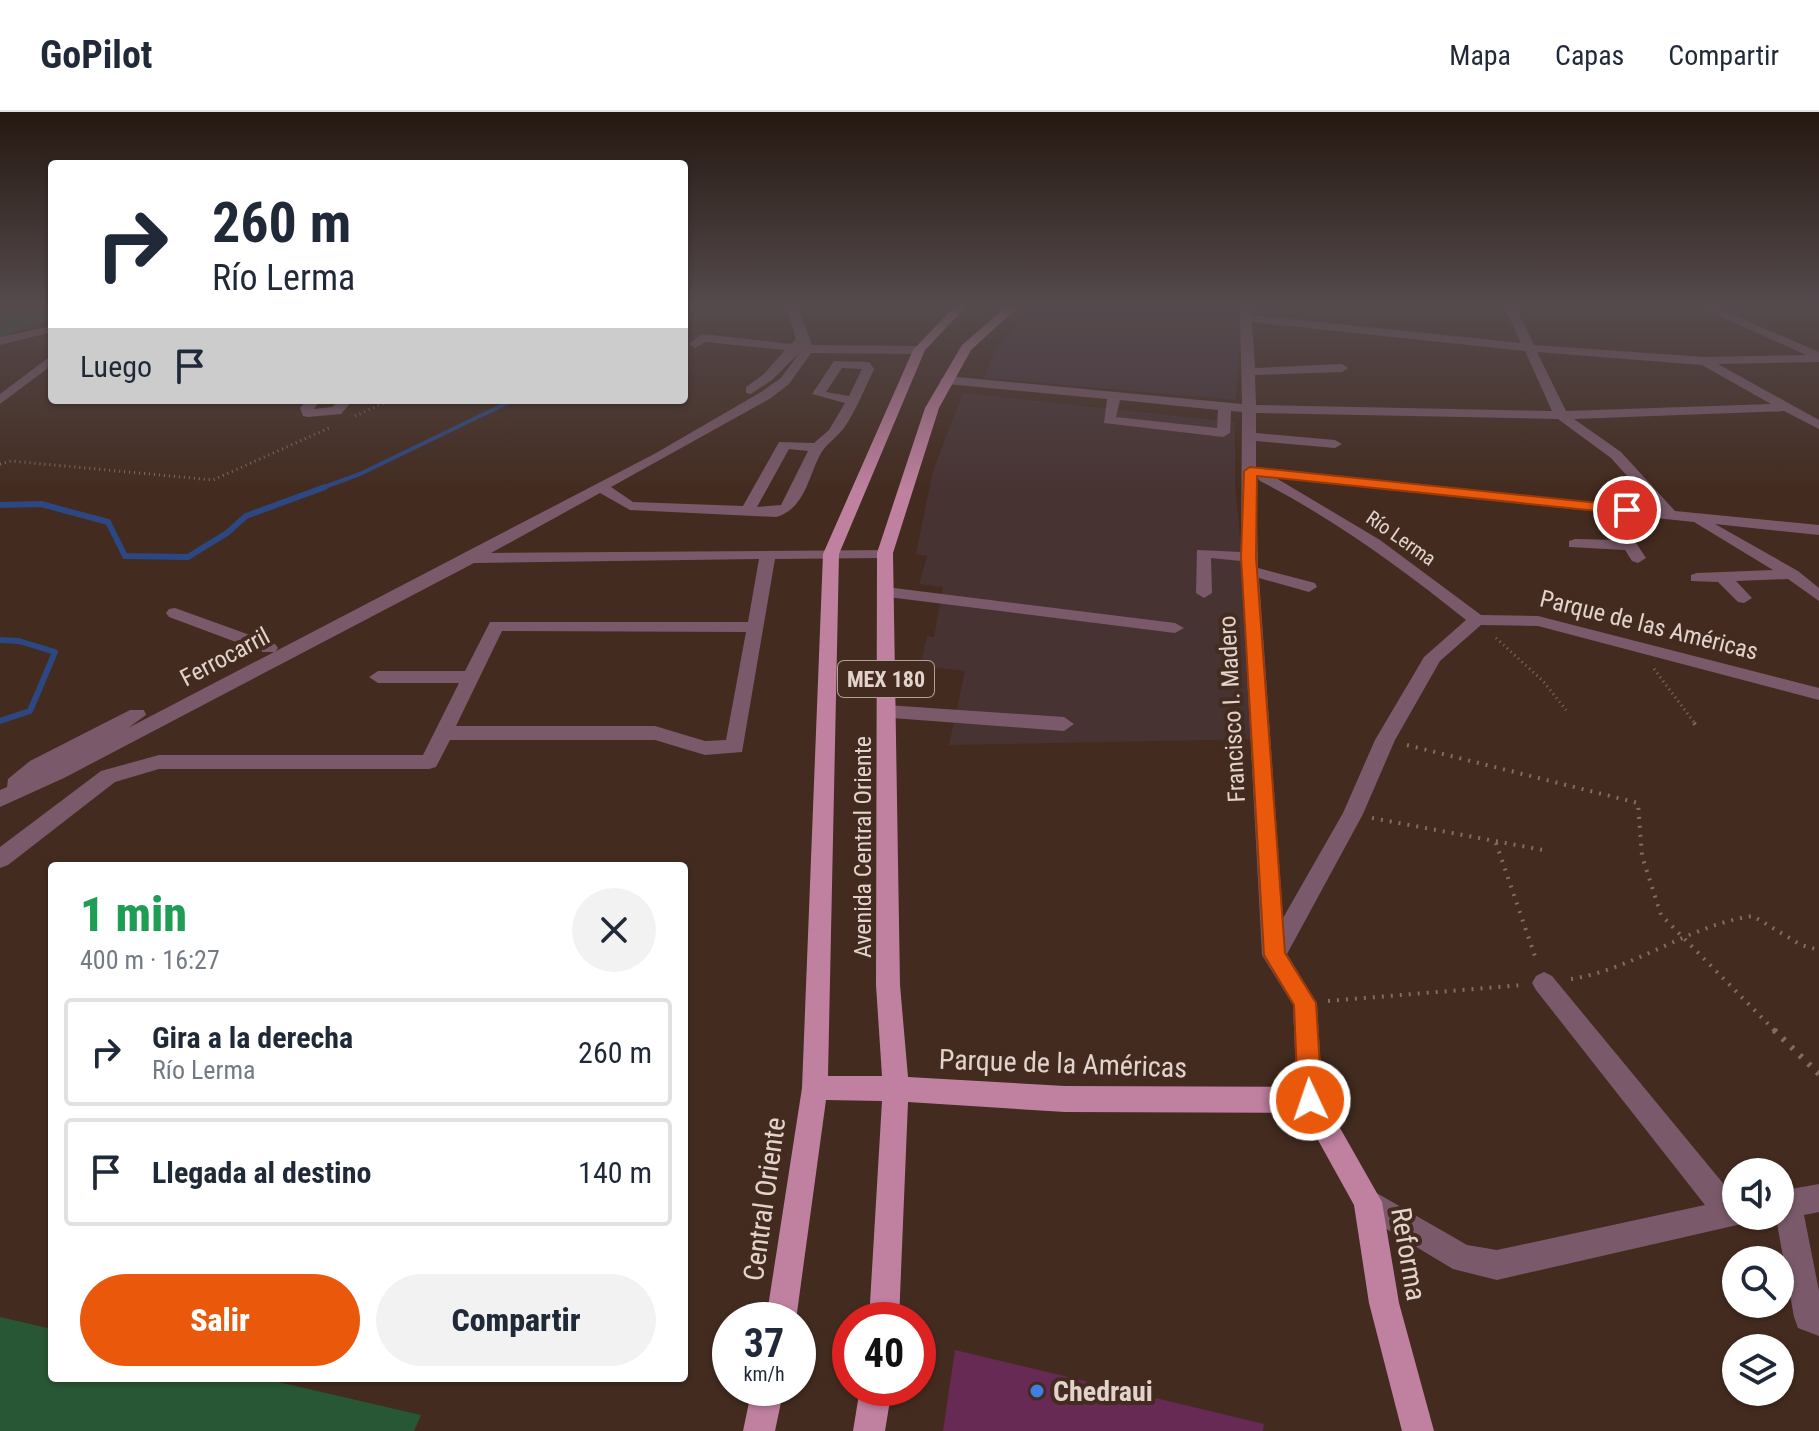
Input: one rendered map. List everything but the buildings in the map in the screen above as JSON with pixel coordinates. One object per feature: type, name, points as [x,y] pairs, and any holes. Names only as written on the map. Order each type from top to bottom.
[{"type":"main road","name":"Avenida Central Oriente","points":[[815,1088],[831,554],[911,369]]},
{"type":"main road","name":"Avenida Central Oriente","points":[[896,1089],[888,985],[885,553],[932,408],[953,369]]},
{"type":"main road","name":"Parque de la Américas","points":[[815,1088],[896,1089],[1065,1099],[1310,1100]]},
{"type":"main road","name":"Central Oriente","points":[[784,1302],[815,1088]]},
{"type":"main road","name":"MEX 180","points":[[885,1302],[896,1089]]},
{"type":"main road","name":"Reforma","points":[[1310,1100],[1368,1202],[1384,1303],[1418,1431]]},
{"type":"main road","points":[[759,1431],[764,1406]]},
{"type":"main road","points":[[869,1431],[873,1406]]},
{"type":"street","points":[[0,385],[35,369]]},
{"type":"street","points":[[0,400],[41,369]]},
{"type":"street","name":"Ferrocarril","points":[[0,797],[37,766],[453,554],[732,404],[777,369]]},
{"type":"street","name":"Ferrocarril","points":[[0,797],[57,773],[471,558],[766,395],[785,381],[791,369]]},
{"type":"street","name":"Francisco I. Madero","points":[[1249,369],[1249,564],[1274,955],[1305,1003],[1310,1100]]},
{"type":"street","points":[[1249,372],[1329,369]]},
{"type":"street","points":[[1540,369],[1561,415],[1616,455],[1671,515]]},
{"type":"street","points":[[1718,369],[1819,425]]},
{"type":"street","points":[[946,380],[1249,409],[1561,415],[1789,407]]},
{"type":"street","points":[[1114,396],[1109,420],[1223,433],[1225,406]]},
{"type":"street","points":[[748,510],[784,445],[817,447],[831,439],[851,400]]},
{"type":"street","points":[[310,404],[308,413],[336,411],[343,404]]},
{"type":"street","points":[[1249,436],[1335,444]]},
{"type":"street","points":[[601,487],[630,506],[776,512],[786,508],[817,447]]},
{"type":"street","name":"Río Lerma","points":[[1250,471],[1819,530]]},
{"type":"street","name":"Río Lerma","points":[[1250,471],[1321,508],[1400,558],[1477,620]]},
{"type":"street","points":[[1575,544],[1634,552],[1605,507]]},
{"type":"street","points":[[1693,517],[1792,574],[1819,596]]},
{"type":"street","name":"Ferrocarril","points":[[453,554],[471,558],[885,553]]},
{"type":"street","points":[[1204,593],[1203,553],[1249,564],[1309,587]]},
{"type":"street","points":[[444,733],[655,733],[705,748],[735,747],[768,555]]},
{"type":"street","points":[[1697,578],[1792,574]]},
{"type":"street","points":[[1722,577],[1744,598]]},
{"type":"street","points":[[886,592],[1175,628]]},
{"type":"street","points":[[175,613],[269,648]]},
{"type":"street","points":[[1274,955],[1353,814],[1385,740],[1433,657],[1477,620]]},
{"type":"street","name":"Parque de las Américas","points":[[1477,620],[1538,621],[1819,694]]},
{"type":"street","points":[[0,859],[108,776],[137,766],[159,762],[429,762],[496,626],[755,627]]},
{"type":"street","points":[[378,677],[471,677]]},
{"type":"street","points":[[886,712],[1064,724]]},
{"type":"street","points":[[1544,983],[1722,1201]]},
{"type":"street","points":[[1794,1202],[1819,1198]]},
{"type":"street","points":[[1368,1202],[1463,1259],[1497,1265],[1722,1216]]},
{"type":"street","points":[[1790,1230],[1809,1317],[1819,1321]]},
{"type":"path","points":[[350,419],[382,404]]},
{"type":"path","points":[[0,464],[11,461],[213,480],[336,425]]},
{"type":"path","points":[[1477,620],[1543,681],[1566,710]]},
{"type":"path","points":[[1637,647],[1698,728]]},
{"type":"path","points":[[1385,740],[1638,803],[1642,856],[1661,915],[1819,1074]]},
{"type":"path","points":[[1353,814],[1543,850]]},
{"type":"path","points":[[1496,843],[1544,983]]},
{"type":"path","points":[[1305,1003],[1544,983],[1597,975],[1732,919],[1752,916],[1806,949],[1819,950]]},
{"type":"shaded area","points":[[988,369],[1238,369],[1236,400],[984,378]]},
{"type":"shaded area","points":[[963,393],[1235,422],[1235,484],[1260,739],[949,745],[965,671],[920,666],[927,636],[934,637],[943,587],[919,584],[927,556],[916,554],[933,471]]},
{"type":"green space","points":[[0,1317],[48,1328],[48,1382],[278,1382],[421,1415],[414,1431],[0,1431]]},
{"type":"waterway","points":[[319,489],[360,474],[505,404]]},
{"type":"waterway","points":[[0,505],[41,504],[108,522],[125,556],[188,557],[227,533],[246,516],[325,487]]},
{"type":"waterway","points":[[0,640],[19,641],[55,652],[30,711],[0,721]]},
{"type":"place","name":"Chedraui","points":[[1037,1391]]},
{"type":"route","points":[[1310,1100],[1305,1003],[1274,955],[1249,557],[1250,471],[1627,510]]}]
